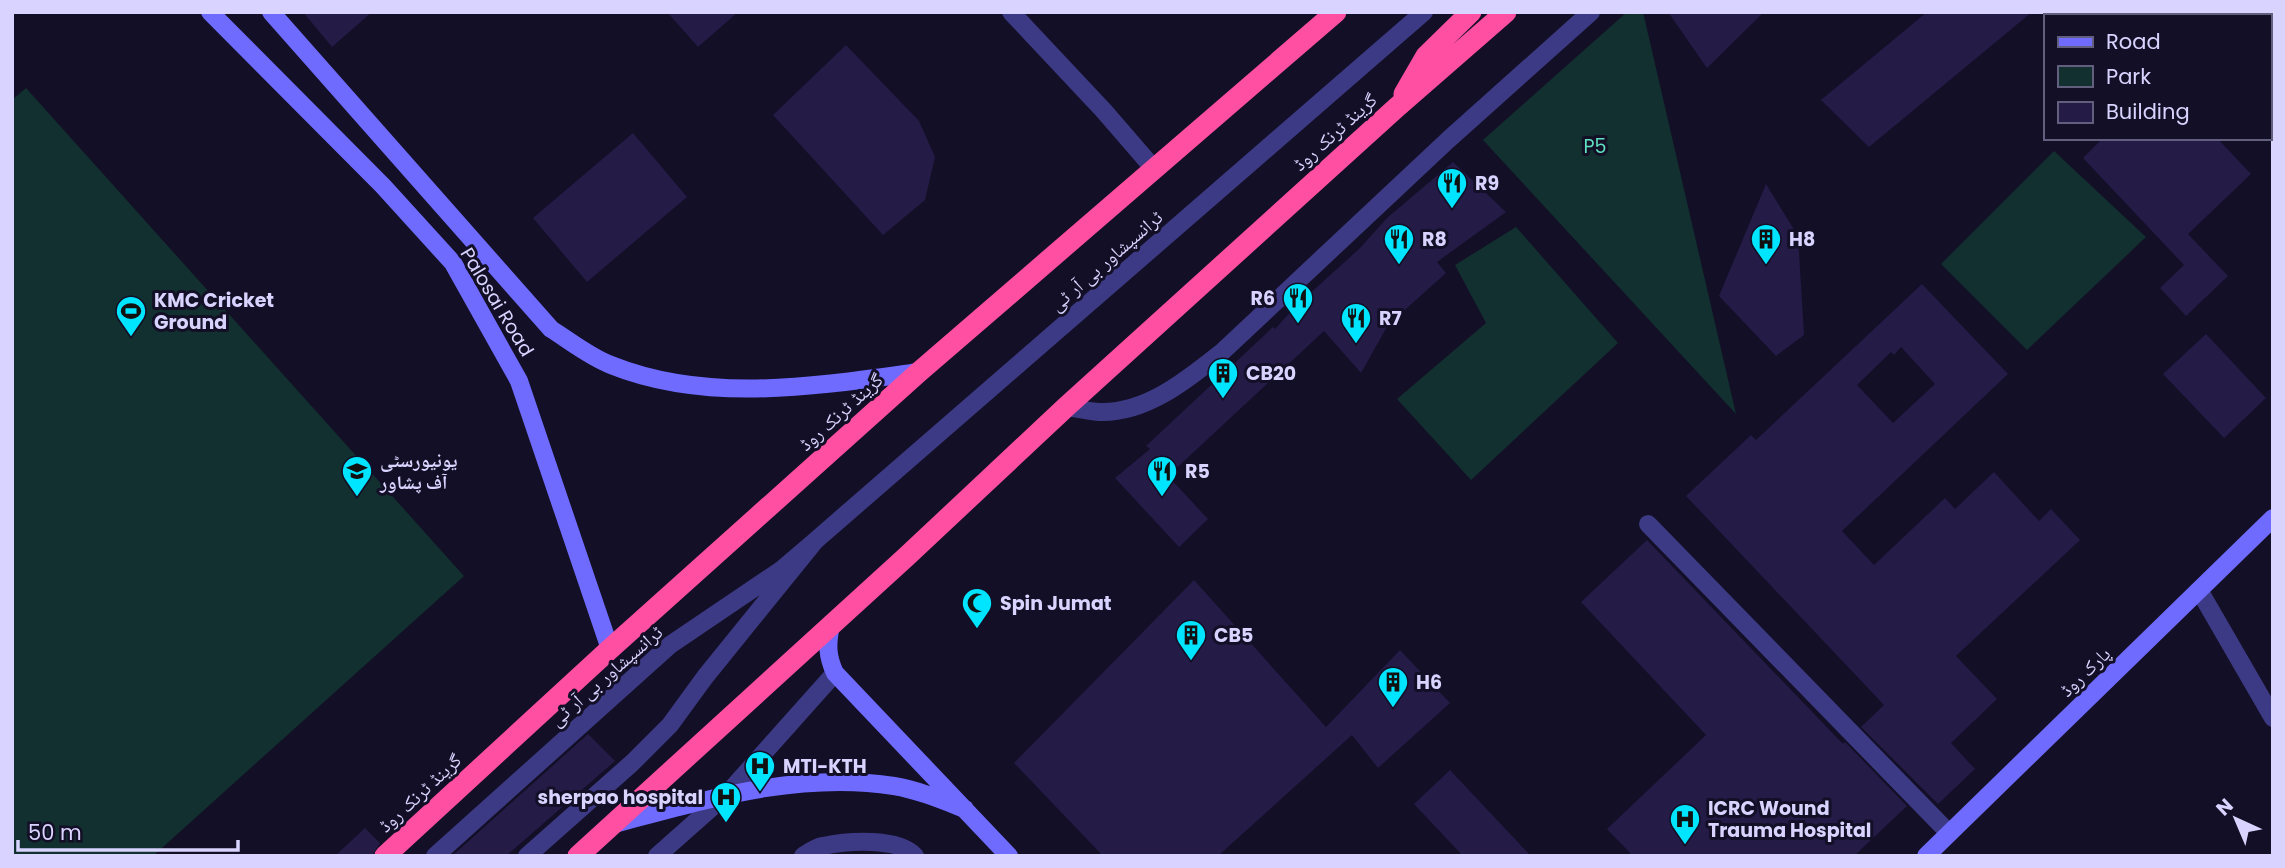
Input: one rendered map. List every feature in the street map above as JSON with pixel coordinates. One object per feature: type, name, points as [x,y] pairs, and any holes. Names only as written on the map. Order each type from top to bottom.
[{"type":"highway","name":"گرینڈ ٹرنک روڈ","points":[[385,856],[610,649],[919,372],[1336,12]]},
{"type":"highway","points":[[1396,108],[1426,56],[1471,12]]},
{"type":"highway","name":"گرینڈ ٹرنک روڈ","points":[[578,856],[1066,407],[1506,12]]},
{"type":"street","name":"Palosai Road","points":[[210,12],[383,186],[453,263],[519,381],[610,649]]},
{"type":"street","points":[[271,12],[551,329],[608,364],[644,377],[725,389],[817,386],[919,372]]},
{"type":"street","points":[[1010,12],[1104,111],[1155,170]]},
{"type":"street","name":"ٹرانسپشاور بی آر ٹی","points":[[435,856],[670,645],[781,570],[1424,12]]},
{"type":"street","points":[[1066,407],[1102,412],[1137,406],[1183,383],[1222,352],[1448,140],[1591,12]]},
{"type":"street","points":[[383,186],[407,164]]},
{"type":"street","name":"پارک روڈ","points":[[1926,856],[2273,518]]},
{"type":"street","points":[[1648,524],[1949,833]]},
{"type":"street","name":"ٹرانسپشاور بی آر ٹی","points":[[527,856],[632,763],[670,724],[815,541]]},
{"type":"street","points":[[2199,590],[2273,718]]},
{"type":"street","points":[[831,625],[827,645],[828,659],[835,673],[1009,856]]},
{"type":"street","points":[[657,856],[728,793],[835,673]]},
{"type":"street","points":[[614,824],[728,793],[823,782],[881,785],[923,793],[965,809]]},
{"type":"street","points":[[803,856],[821,846],[880,842],[909,849],[915,856]]},
{"type":"green space","name":"P5","points":[[1627,12],[1643,12],[1736,414],[1483,140]]},
{"type":"green space","name":"KMC Cricket Ground","points":[[26,88],[464,576],[153,856],[12,856],[12,100]]},
{"type":"green space","points":[[2054,151],[2146,237],[2027,350],[1941,264]]},
{"type":"green space","points":[[1516,227],[1618,343],[1471,480],[1397,399],[1486,323],[1455,265]]},
{"type":"building","points":[[303,12],[372,12],[332,47]]},
{"type":"building","points":[[667,12],[738,12],[698,47]]},
{"type":"building","points":[[1668,12],[1764,12],[1707,68]]},
{"type":"building","points":[[1927,12],[2032,12],[1869,147],[1821,100]]},
{"type":"building","points":[[846,45],[919,121],[935,157],[925,200],[883,235],[773,115]]},
{"type":"building","points":[[633,133],[687,197],[587,282],[533,218]]},
{"type":"building","points":[[2101,140],[2219,140],[2251,174],[2188,234],[2228,276],[2186,316],[2160,288],[2184,265],[2083,158]]},
{"type":"building","points":[[1453,162],[1506,212],[1437,262],[1446,273],[1388,325],[1361,373],[1324,331],[1168,476],[1208,519],[1179,547],[1115,478],[1150,449],[1146,446],[1273,327],[1275,329],[1360,248],[1387,218]]},
{"type":"building","name":"H8","points":[[1766,184],[1798,236],[1804,335],[1776,356],[1719,296]]},
{"type":"building","points":[[1922,284],[2008,374],[1842,531],[1874,565],[1945,498],[1955,509],[1994,472],[2039,521],[2051,509],[2080,540],[1956,656],[1997,699],[1951,743],[1975,769],[1938,804],[1861,727],[1884,705],[1686,496],[1751,435],[1756,440]],"holes":[[[1901,347],[1935,384],[1893,423],[1857,385],[1891,352],[1894,355]]]},
{"type":"building","points":[[2206,334],[2266,398],[2224,438],[2163,374]]},
{"type":"building","points":[[1647,540],[1843,744],[1845,742],[1907,806],[1854,856],[1633,856],[1607,829],[1706,735],[1581,602]]},
{"type":"building","name":"CB5","points":[[1194,580],[1326,727],[1400,650],[1450,703],[1378,768],[1352,735],[1218,856],[1103,856],[1014,763]]},
{"type":"building","points":[[588,734],[615,761],[506,856],[452,856]]},
{"type":"building","points":[[1450,770],[1531,856],[1463,856],[1414,804]]},
{"type":"building","points":[[365,828],[380,843],[372,856],[335,856]]},
{"type":"place","name":"R9","points":[[1452,210]]},
{"type":"place","name":"R8","points":[[1399,266]]},
{"type":"place","name":"H8","points":[[1766,266]]},
{"type":"place","name":"R6","points":[[1298,325]]},
{"type":"place","name":"KMC Cricket Ground","points":[[131,338]]},
{"type":"place","name":"R7","points":[[1356,345]]},
{"type":"place","name":"CB20","points":[[1223,400]]},
{"type":"place","name":"یونیورسٹی آف پشاور","points":[[357,498]]},
{"type":"place","name":"R5","points":[[1162,498]]},
{"type":"place","name":"Spin Jumat","points":[[977,630]]},
{"type":"place","name":"CB5","points":[[1191,662]]},
{"type":"place","name":"H6","points":[[1393,709]]},
{"type":"place","name":"MTI-KTH","points":[[760,793]]},
{"type":"place","name":"sherpao hospital","points":[[726,824]]},
{"type":"place","name":"ICRC Wound Trauma Hospital","points":[[1685,846]]}]
